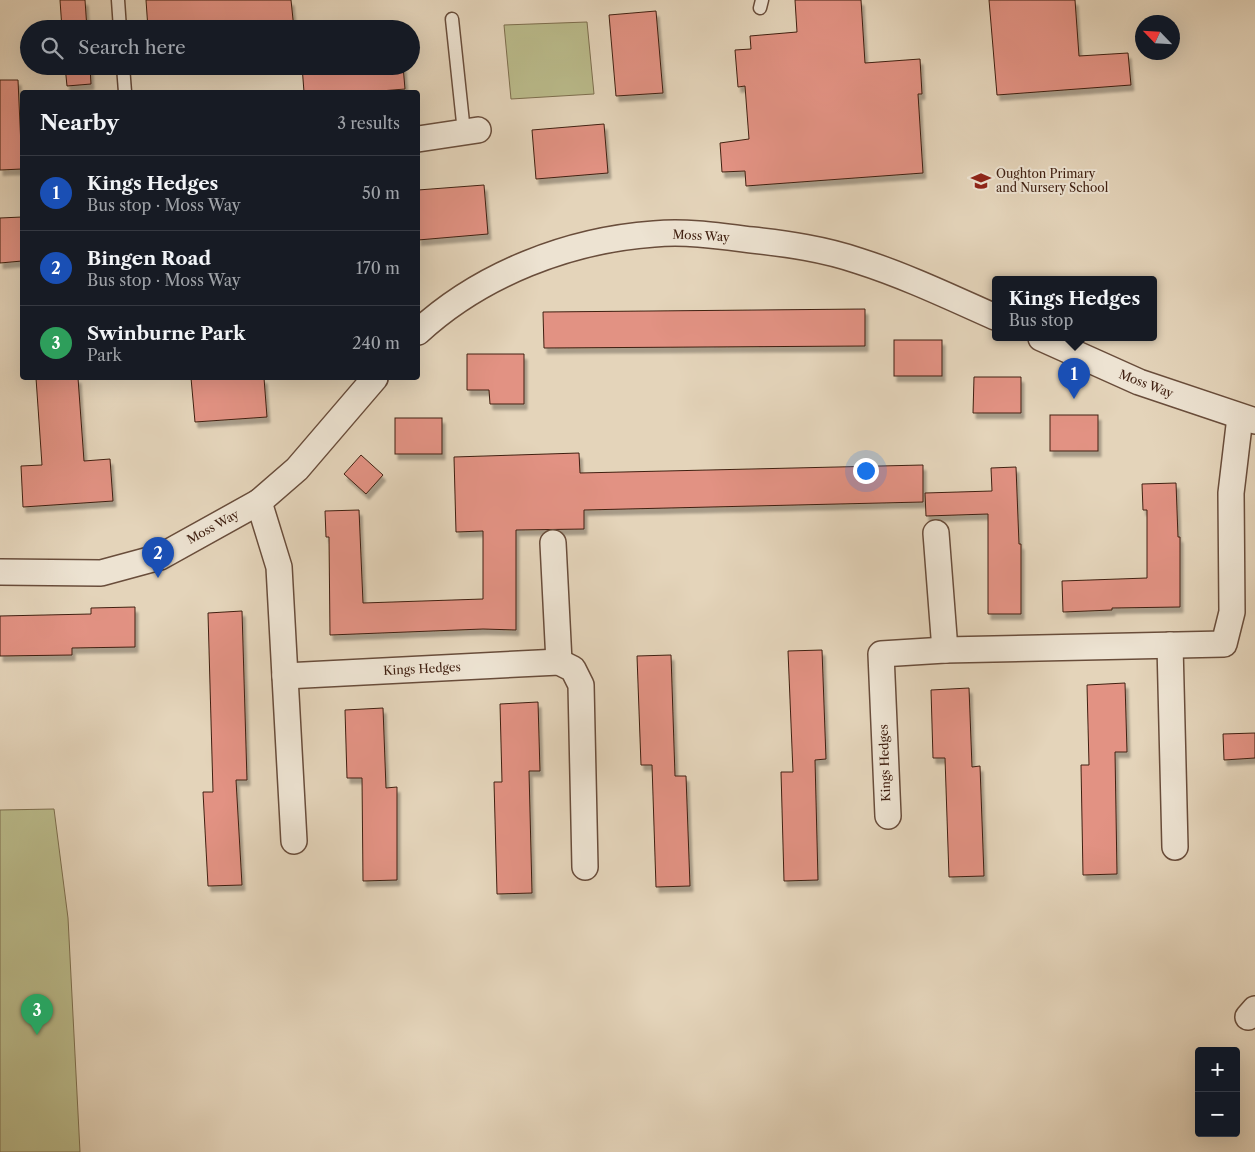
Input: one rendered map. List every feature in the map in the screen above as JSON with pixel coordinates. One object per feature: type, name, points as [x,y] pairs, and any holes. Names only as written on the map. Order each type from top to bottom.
[{"type":"street","points":[[420,139],[471,131]]},
{"type":"street","name":"Moss Way","points":[[420,329],[485,284],[536,259],[606,239],[655,234],[703,234],[797,245],[814,249],[858,260],[916,281],[992,316]]},
{"type":"street","name":"Moss Way","points":[[1048,341],[1139,382],[1247,419]]},
{"type":"street","name":"Moss Way","points":[[0,572],[102,573],[160,556],[259,502],[297,469],[372,380]]},
{"type":"street","name":"Kings Hedges","points":[[888,816],[881,654],[945,650],[1224,644],[1232,612],[1231,493],[1247,419]]},
{"type":"street","points":[[259,502],[279,567],[294,841]]},
{"type":"street","points":[[936,533],[945,650]]},
{"type":"street","points":[[553,544],[559,662],[573,669],[581,685],[585,867]]},
{"type":"street","points":[[1170,646],[1175,847]]},
{"type":"street","name":"Kings Hedges","points":[[285,676],[559,662]]},
{"type":"lane","points":[[118,0],[119,20]]},
{"type":"lane","points":[[452,19],[471,131]]},
{"type":"lane","points":[[124,75],[125,90]]},
{"type":"green space","points":[[587,22],[594,94],[511,99],[504,25]]},
{"type":"green space","points":[[54,809],[68,918],[80,1152],[0,1152],[0,810]]},
{"type":"building","points":[[60,0],[85,0],[86,20],[61,20]]},
{"type":"building","points":[[146,0],[291,0],[293,20],[147,20]]},
{"type":"building","points":[[795,0],[861,0],[865,63],[920,59],[922,94],[918,94],[923,173],[746,186],[745,171],[722,172],[720,143],[749,139],[745,86],[738,87],[735,50],[751,49],[750,36],[797,32]]},
{"type":"building","points":[[989,0],[1075,0],[1079,56],[1128,53],[1131,85],[997,95]]},
{"type":"building","points":[[656,11],[663,93],[616,96],[609,15]]},
{"type":"building","points":[[66,75],[90,75],[91,84],[67,86]]},
{"type":"building","points":[[303,75],[404,75],[405,89],[393,90],[304,90]]},
{"type":"building","points":[[0,80],[18,80],[20,169],[0,170]]},
{"type":"building","points":[[604,124],[608,173],[536,179],[532,130]]},
{"type":"building","points":[[484,185],[488,234],[420,240],[420,190]]},
{"type":"building","points":[[20,217],[20,261],[0,263],[0,218]]},
{"type":"building","points":[[865,309],[865,346],[544,348],[543,312]]},
{"type":"building","points":[[894,340],[942,340],[942,376],[894,376]]},
{"type":"building","points":[[467,354],[524,354],[524,404],[490,404],[489,390],[467,390]]},
{"type":"building","points":[[974,377],[1021,377],[1021,413],[973,413]]},
{"type":"building","points":[[36,380],[78,380],[84,461],[110,459],[113,501],[23,507],[21,466],[42,465]]},
{"type":"building","points":[[191,380],[264,380],[267,417],[195,422]]},
{"type":"building","points":[[1050,415],[1098,415],[1098,451],[1050,451]]},
{"type":"building","points":[[395,418],[442,418],[442,454],[395,454]]},
{"type":"building","points":[[579,453],[580,473],[923,465],[923,502],[584,510],[584,529],[516,530],[516,630],[483,629],[330,635],[329,537],[326,537],[325,511],[359,510],[363,603],[483,599],[483,531],[456,532],[454,457]]},
{"type":"building","points":[[361,455],[383,475],[366,494],[344,474]]},
{"type":"building","points":[[1016,467],[1019,544],[1021,544],[1021,614],[988,614],[988,514],[926,516],[925,493],[992,491],[991,468]]},
{"type":"building","points":[[1176,483],[1178,537],[1180,537],[1180,607],[1112,608],[1112,610],[1063,612],[1062,581],[1147,578],[1147,510],[1143,510],[1142,484]]},
{"type":"building","points":[[135,607],[135,647],[72,648],[72,655],[0,656],[0,616],[91,614],[91,608]]},
{"type":"building","points":[[242,611],[247,780],[236,780],[242,885],[208,886],[203,792],[213,792],[208,613]]},
{"type":"building","points":[[822,650],[826,759],[815,760],[818,880],[784,881],[781,772],[793,772],[788,651]]},
{"type":"building","points":[[671,655],[675,776],[686,776],[690,886],[656,887],[652,765],[641,765],[637,656]]},
{"type":"building","points":[[1125,683],[1127,752],[1115,752],[1117,874],[1083,875],[1081,765],[1089,765],[1087,685]]},
{"type":"building","points":[[969,688],[972,767],[980,766],[984,876],[949,877],[945,758],[933,758],[931,690]]},
{"type":"building","points":[[538,702],[540,771],[529,771],[532,893],[497,894],[494,782],[502,782],[500,704]]},
{"type":"building","points":[[383,708],[386,788],[397,787],[397,880],[363,881],[362,778],[347,778],[345,710]]},
{"type":"building","points":[[1255,733],[1255,758],[1224,760],[1223,734]]},
{"type":"place","name":"Oughton Primary and Nursery School","points":[[981,181]]},
{"type":"place","name":"Kings Hedges","points":[[1074,399]]},
{"type":"place","name":"Bingen Road","points":[[158,578]]},
{"type":"place","name":"Swinburne Park","points":[[37,1035]]}]
